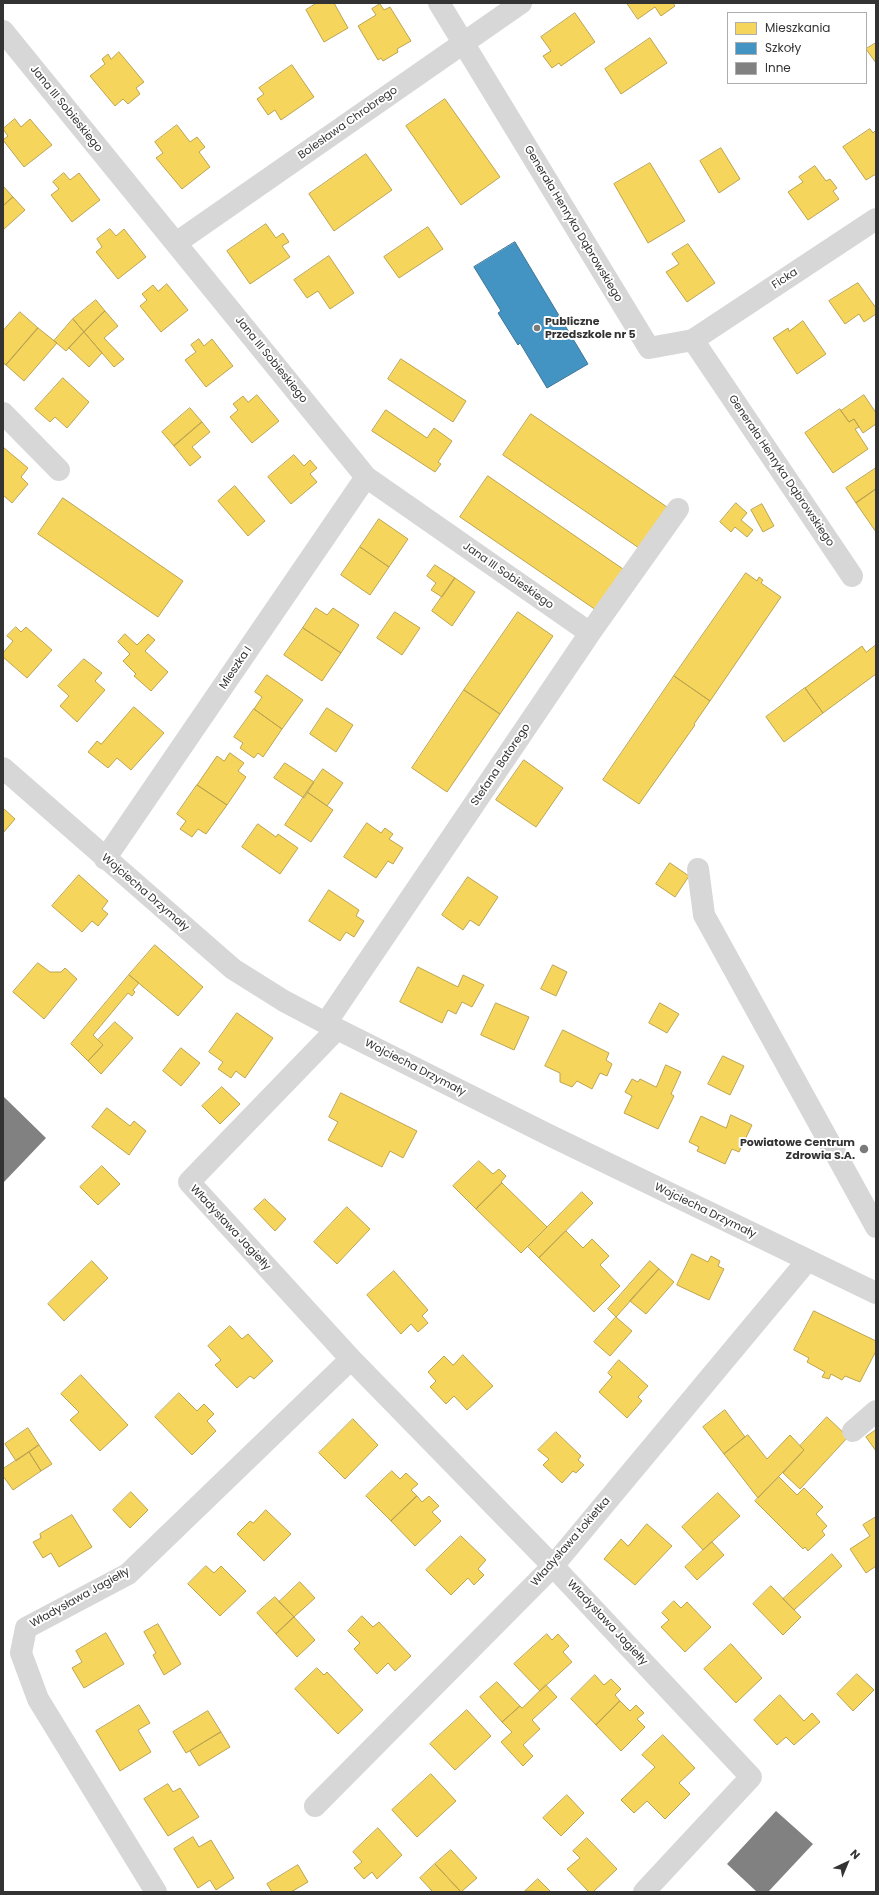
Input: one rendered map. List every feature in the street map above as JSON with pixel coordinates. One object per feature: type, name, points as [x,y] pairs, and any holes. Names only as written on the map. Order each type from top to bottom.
[{"type":"street","name":"Generała Henryka Dąbrowskiego","points":[[439,3],[649,348],[693,340],[852,576]]},
{"type":"street","name":"Bolesława Chrobrego","points":[[176,243],[521,3]]},
{"type":"street","name":"Jana III Sobieskiego","points":[[3,31],[366,477],[590,633]]},
{"type":"street","name":"Ficka","points":[[693,340],[876,219]]},
{"type":"street","points":[[3,412],[59,470]]},
{"type":"street","name":"Mieszka I","points":[[106,859],[366,477]]},
{"type":"street","name":"Stefana Batorego","points":[[332,1026],[590,633],[678,509]]},
{"type":"street","name":"Wojciecha Drzymały","points":[[3,768],[233,969],[284,1001],[807,1261],[876,1293]]},
{"type":"street","points":[[698,869],[704,915],[876,1227]]},
{"type":"street","name":"Władysława Jagiełły","points":[[332,1026],[189,1182],[351,1360],[553,1566],[751,1777],[644,1892]]},
{"type":"street","name":"Władysława Łokietka","points":[[316,1806],[553,1566],[807,1261]]},
{"type":"street","name":"Władysława Jagiełły","points":[[156,1892],[38,1699],[21,1653],[26,1628],[128,1574],[351,1360]]},
{"type":"street","points":[[853,1431],[876,1411]]},
{"type":"building: Mieszkania","points":[[317,3],[334,3],[348,28],[324,42],[306,10]]},
{"type":"building: Mieszkania","points":[[627,3],[673,3],[675,6],[661,16],[655,7],[638,19]]},
{"type":"building: Mieszkania","points":[[380,4],[384,10],[390,7],[411,41],[397,49],[398,52],[383,61],[381,58],[378,60],[358,26],[376,15],[372,9]]},
{"type":"building: Mieszkania","points":[[575,13],[595,42],[561,66],[559,63],[552,68],[543,56],[551,51],[541,37]]},
{"type":"building: Mieszkania","points":[[650,38],[667,63],[621,94],[605,69]]},
{"type":"building: Mieszkania","points":[[876,43],[876,63],[867,50],[867,48]]},
{"type":"building: Mieszkania","points":[[119,52],[144,82],[136,88],[140,94],[128,104],[123,99],[115,106],[90,76],[105,64],[102,59],[108,54],[111,59]]},
{"type":"building: Mieszkania","points":[[292,65],[314,97],[281,120],[275,110],[268,115],[257,99],[264,94],[259,88]]},
{"type":"building: Mieszkania","points":[[445,99],[500,177],[461,205],[406,126]]},
{"type":"building: Mieszkania","points":[[15,119],[21,127],[30,119],[52,145],[24,167],[3,140],[8,136],[3,129]]},
{"type":"building: Mieszkania","points":[[177,125],[190,142],[197,137],[205,147],[199,152],[210,167],[182,189],[156,158],[163,153],[155,142]]},
{"type":"building: Mieszkania","points":[[870,129],[873,133],[876,130],[876,174],[866,180],[843,147]]},
{"type":"building: Mieszkania","points":[[721,148],[740,179],[719,193],[700,161]]},
{"type":"building: Mieszkania","points":[[366,154],[392,190],[334,231],[309,194]]},
{"type":"building: Mieszkania","points":[[650,163],[685,221],[648,243],[614,184]]},
{"type":"building: Mieszkania","points":[[815,166],[826,181],[830,179],[837,188],[833,191],[839,199],[808,220],[788,192],[803,182],[799,177]]},
{"type":"building: Mieszkania","points":[[64,173],[70,180],[79,173],[100,200],[72,222],[51,195],[59,189],[53,182]]},
{"type":"building: Mieszkania","points":[[3,186],[13,197],[3,206]]},
{"type":"building: Mieszkania","points":[[13,197],[25,210],[3,230],[3,206]]},
{"type":"building: Mieszkania","points":[[266,224],[276,238],[283,233],[289,242],[282,246],[290,257],[250,284],[227,251]]},
{"type":"building: Mieszkania","points":[[428,227],[443,249],[399,278],[384,257]]},
{"type":"building: Mieszkania","points":[[110,229],[116,236],[124,229],[146,257],[118,279],[96,252],[102,247],[97,239]]},
{"type":"building: Mieszkania","points":[[688,244],[715,283],[687,302],[666,272],[679,264],[672,254]]},
{"type":"building: Mieszkania","points":[[329,256],[354,293],[330,309],[318,291],[307,298],[294,280]]},
{"type":"building: Mieszkania","points":[[858,283],[876,308],[876,314],[864,322],[859,314],[845,324],[829,301]]},
{"type":"building: Mieszkania","points":[[167,284],[188,310],[161,332],[140,306],[147,300],[142,294],[153,285],[158,291]]},
{"type":"building: Mieszkania","points":[[96,300],[105,311],[84,332],[73,319]]},
{"type":"building: Mieszkania","points":[[105,311],[118,326],[104,338],[124,359],[114,367],[84,332]]},
{"type":"building: Mieszkania","points":[[20,312],[38,328],[6,365],[3,363],[3,331]]},
{"type":"building: Mieszkania","points":[[73,319],[84,332],[66,351],[54,341]]},
{"type":"building: Mieszkania","points":[[803,321],[826,354],[797,374],[773,338],[788,328],[789,331]]},
{"type":"building: Mieszkania","points":[[38,328],[57,343],[24,381],[6,365]]},
{"type":"building: Mieszkania","points":[[84,332],[102,353],[89,367],[69,348]]},
{"type":"building: Mieszkania","points":[[199,339],[204,346],[212,339],[233,366],[206,387],[185,360],[196,352],[191,345]]},
{"type":"building: Mieszkania","points":[[401,359],[466,401],[453,422],[388,379]]},
{"type":"building: Mieszkania","points":[[63,378],[89,402],[67,428],[55,417],[50,422],[35,409]]},
{"type":"building: Mieszkania","points":[[257,395],[279,421],[252,443],[230,417],[238,410],[233,404],[243,396],[248,402]]},
{"type":"building: Mieszkania","points":[[864,395],[876,413],[876,424],[863,433],[854,419],[849,422],[841,411]]},
{"type":"building: Mieszkania","points":[[190,408],[202,422],[174,446],[162,432]]},
{"type":"building: Mieszkania","points":[[840,409],[849,422],[854,419],[859,427],[855,429],[868,449],[833,473],[805,433]]},
{"type":"building: Mieszkania","points":[[386,410],[427,438],[434,428],[452,441],[438,462],[441,464],[435,472],[372,431]]},
{"type":"building: Mieszkania","points":[[531,414],[667,507],[639,548],[503,455]]},
{"type":"building: Mieszkania","points":[[202,422],[210,432],[192,447],[201,457],[190,466],[174,446]]},
{"type":"building: Mieszkania","points":[[3,447],[28,468],[21,477],[28,484],[12,503],[3,495]]},
{"type":"building: Mieszkania","points":[[294,455],[304,466],[310,460],[317,468],[310,474],[317,482],[291,504],[268,477]]},
{"type":"building: Mieszkania","points":[[876,468],[876,489],[856,503],[846,488]]},
{"type":"building: Mieszkania","points":[[488,476],[623,569],[596,610],[460,517]]},
{"type":"building: Mieszkania","points":[[235,486],[265,521],[248,536],[218,501]]},
{"type":"building: Mieszkania","points":[[876,489],[876,532],[856,503]]},
{"type":"building: Mieszkania","points":[[63,498],[183,581],[158,617],[38,534]]},
{"type":"building: Mieszkania","points":[[736,503],[747,513],[741,520],[753,530],[747,537],[735,527],[731,532],[720,522]]},
{"type":"building: Mieszkania","points":[[762,504],[774,526],[763,532],[751,510]]},
{"type":"building: Mieszkania","points":[[379,519],[408,539],[389,567],[360,547]]},
{"type":"building: Mieszkania","points":[[360,547],[389,567],[370,595],[341,575]]},
{"type":"building: Mieszkania","points":[[435,565],[455,578],[442,597],[431,590],[436,583],[427,576]]},
{"type":"building: Mieszkania","points":[[746,573],[757,581],[759,577],[763,580],[761,583],[781,597],[710,701],[674,676]]},
{"type":"building: Mieszkania","points":[[455,578],[475,592],[452,626],[432,611]]},
{"type":"building: Mieszkania","points":[[316,608],[327,615],[333,608],[359,625],[341,653],[303,628]]},
{"type":"building: Mieszkania","points":[[395,612],[420,628],[402,655],[377,638]]},
{"type":"building: Mieszkania","points":[[518,612],[553,636],[500,714],[464,690]]},
{"type":"building: Mieszkania","points":[[16,627],[21,632],[26,627],[52,650],[27,678],[3,657],[3,653],[13,641],[7,636]]},
{"type":"building: Mieszkania","points":[[303,628],[341,653],[322,681],[284,655]]},
{"type":"building: Mieszkania","points":[[125,634],[137,645],[148,634],[155,640],[145,651],[168,672],[151,691],[134,676],[136,674],[123,661],[130,654],[118,642]]},
{"type":"building: Mieszkania","points":[[876,645],[876,674],[823,713],[805,688],[862,646],[866,652]]},
{"type":"building: Mieszkania","points":[[84,659],[102,673],[95,681],[105,690],[77,722],[60,706],[69,696],[58,686]]},
{"type":"building: Mieszkania","points":[[267,675],[303,700],[282,729],[254,709],[262,697],[255,692]]},
{"type":"building: Mieszkania","points":[[674,676],[710,701],[694,724],[695,725],[639,804],[603,780]]},
{"type":"building: Mieszkania","points":[[805,688],[823,713],[784,742],[766,717]]},
{"type":"building: Mieszkania","points":[[464,690],[500,714],[447,792],[412,768]]},
{"type":"building: Mieszkania","points":[[134,707],[164,733],[131,770],[117,758],[108,768],[88,752],[97,741],[101,744]]},
{"type":"building: Mieszkania","points":[[327,708],[353,725],[336,752],[310,734]]},
{"type":"building: Mieszkania","points":[[254,709],[282,729],[263,757],[258,753],[254,758],[240,748],[243,743],[234,737]]},
{"type":"building: Mieszkania","points":[[230,753],[244,763],[238,771],[246,777],[227,805],[197,785],[217,756],[224,761]]},
{"type":"building: Mieszkania","points":[[524,760],[563,788],[536,827],[496,800]]},
{"type":"building: Mieszkania","points":[[285,763],[314,782],[304,798],[274,778]]},
{"type":"building: Mieszkania","points":[[323,769],[343,783],[327,806],[307,792]]},
{"type":"building: Mieszkania","points":[[197,785],[227,805],[206,834],[198,829],[192,837],[180,829],[186,821],[177,814]]},
{"type":"building: Mieszkania","points":[[307,792],[333,810],[311,842],[285,825]]},
{"type":"building: Mieszkania","points":[[3,808],[15,819],[3,833]]},
{"type":"building: Mieszkania","points":[[367,823],[381,833],[385,828],[393,834],[389,839],[403,848],[393,864],[388,861],[376,878],[344,857]]},
{"type":"building: Mieszkania","points":[[258,824],[276,837],[278,834],[298,848],[280,874],[242,847]]},
{"type":"building: Mieszkania","points":[[670,863],[689,876],[675,897],[656,884]]},
{"type":"building: Mieszkania","points":[[79,875],[108,901],[102,909],[108,914],[98,926],[92,921],[82,932],[52,906]]},
{"type":"building: Mieszkania","points":[[468,877],[498,897],[479,926],[470,920],[463,930],[442,915]]},
{"type":"building: Mieszkania","points":[[329,890],[359,910],[356,916],[364,921],[354,937],[346,932],[340,941],[309,921]]},
{"type":"building: Mieszkania","points":[[155,945],[203,987],[178,1016],[129,975]]},
{"type":"building: Mieszkania","points":[[38,963],[50,972],[61,972],[65,968],[77,979],[44,1019],[13,992]]},
{"type":"building: Mieszkania","points":[[553,965],[567,972],[556,996],[541,989]]},
{"type":"building: Mieszkania","points":[[418,967],[458,987],[463,975],[484,985],[472,1007],[462,1002],[456,1014],[448,1010],[442,1023],[400,1002]]},
{"type":"building: Mieszkania","points":[[129,975],[139,983],[133,990],[135,992],[132,996],[128,993],[93,1035],[103,1045],[88,1061],[71,1044]]},
{"type":"building: Mieszkania","points":[[496,1003],[529,1017],[514,1050],[481,1035]]},
{"type":"building: Mieszkania","points":[[660,1003],[679,1014],[667,1033],[649,1023]]},
{"type":"building: Mieszkania","points":[[237,1013],[273,1038],[245,1078],[236,1071],[231,1078],[218,1069],[223,1062],[209,1052]]},
{"type":"building: Mieszkania","points":[[115,1022],[133,1038],[101,1074],[88,1061],[103,1045],[98,1040]]},
{"type":"building: Mieszkania","points":[[563,1030],[609,1053],[606,1060],[612,1064],[607,1076],[600,1073],[592,1089],[577,1081],[572,1087],[560,1082],[560,1073],[545,1066]]},
{"type":"building: Mieszkania","points":[[181,1048],[200,1063],[181,1086],[163,1071]]},
{"type":"building: Mieszkania","points":[[723,1056],[744,1066],[730,1095],[708,1084]]},
{"type":"building: Mieszkania","points":[[666,1065],[681,1072],[671,1094],[674,1096],[658,1129],[624,1113],[632,1096],[625,1092],[632,1079],[638,1082],[640,1079],[656,1087]]},
{"type":"building: Mieszkania","points":[[222,1087],[240,1104],[220,1124],[202,1106]]},
{"type":"building: Mieszkania","points":[[341,1093],[417,1131],[403,1158],[390,1151],[382,1167],[328,1140],[338,1122],[329,1117]]},
{"type":"building: Mieszkania","points":[[107,1108],[130,1126],[134,1121],[146,1131],[129,1155],[92,1127]]},
{"type":"building: Mieszkania","points":[[731,1115],[752,1125],[739,1152],[732,1149],[725,1164],[697,1151],[699,1147],[689,1142],[701,1116],[726,1128]]},
{"type":"building: Mieszkania","points":[[479,1161],[493,1174],[499,1169],[506,1176],[501,1182],[502,1183],[476,1209],[453,1186]]},
{"type":"building: Mieszkania","points":[[102,1166],[120,1184],[98,1205],[80,1187]]},
{"type":"building: Mieszkania","points":[[502,1183],[547,1227],[521,1253],[476,1209]]},
{"type":"building: Mieszkania","points":[[582,1192],[593,1203],[539,1258],[528,1247]]},
{"type":"building: Mieszkania","points":[[265,1199],[286,1219],[275,1231],[254,1209]]},
{"type":"building: Mieszkania","points":[[347,1207],[370,1229],[337,1264],[314,1242]]},
{"type":"building: Mieszkania","points":[[566,1231],[583,1248],[592,1239],[609,1256],[600,1265],[620,1286],[594,1312],[539,1258]]},
{"type":"building: Mieszkania","points":[[692,1254],[708,1262],[711,1256],[720,1261],[718,1266],[724,1269],[709,1300],[677,1285]]},
{"type":"building: Mieszkania","points":[[92,1261],[108,1278],[64,1321],[48,1304]]},
{"type":"building: Mieszkania","points":[[650,1261],[659,1269],[616,1317],[608,1309]]},
{"type":"building: Mieszkania","points":[[659,1269],[674,1282],[646,1314],[630,1301]]},
{"type":"building: Mieszkania","points":[[394,1271],[428,1310],[422,1316],[428,1323],[418,1332],[411,1324],[401,1334],[367,1295]]},
{"type":"building: Mieszkania","points":[[814,1311],[876,1341],[876,1351],[860,1382],[845,1376],[842,1380],[831,1374],[829,1379],[822,1377],[825,1372],[807,1362],[809,1358],[794,1350]]},
{"type":"building: Mieszkania","points":[[616,1317],[632,1331],[610,1356],[594,1342]]},
{"type":"building: Mieszkania","points":[[230,1326],[242,1339],[248,1334],[273,1361],[254,1379],[250,1376],[237,1388],[215,1365],[221,1360],[208,1346]]},
{"type":"building: Mieszkania","points":[[463,1355],[493,1386],[467,1410],[454,1396],[446,1404],[430,1387],[436,1381],[428,1372],[444,1356],[453,1365]]},
{"type":"building: Mieszkania","points":[[619,1360],[648,1386],[638,1397],[642,1401],[627,1418],[599,1392],[612,1377],[608,1373]]},
{"type":"building: Mieszkania","points":[[81,1375],[128,1425],[100,1451],[70,1420],[79,1412],[61,1394]]},
{"type":"building: Mieszkania","points":[[179,1393],[197,1411],[204,1404],[214,1414],[207,1421],[216,1431],[192,1455],[155,1417]]},
{"type":"building: Mieszkania","points":[[725,1410],[745,1437],[724,1454],[703,1427]]},
{"type":"building: Mieszkania","points":[[827,1417],[848,1437],[800,1489],[783,1473],[804,1450],[800,1446]]},
{"type":"building: Mieszkania","points":[[353,1419],[378,1445],[345,1479],[319,1453]]},
{"type":"building: Mieszkania","points":[[28,1428],[39,1445],[16,1461],[5,1444]]},
{"type":"building: Mieszkania","points":[[876,1430],[876,1451],[866,1437]]},
{"type":"building: Mieszkania","points":[[556,1432],[581,1456],[578,1460],[584,1465],[576,1473],[573,1471],[562,1483],[543,1465],[549,1459],[538,1450]]},
{"type":"building: Mieszkania","points":[[748,1435],[767,1459],[790,1435],[804,1450],[758,1498],[724,1454]]},
{"type":"building: Mieszkania","points":[[39,1445],[52,1464],[41,1471],[29,1452]]},
{"type":"building: Mieszkania","points":[[29,1452],[41,1471],[13,1490],[3,1476],[3,1469]]},
{"type":"building: Mieszkania","points":[[392,1471],[400,1479],[406,1473],[418,1484],[411,1490],[417,1496],[391,1521],[366,1496]]},
{"type":"building: Mieszkania","points":[[779,1477],[797,1495],[804,1488],[823,1507],[816,1514],[827,1526],[822,1531],[825,1535],[808,1551],[805,1547],[803,1549],[755,1501]]},
{"type":"building: Mieszkania","points":[[131,1492],[148,1510],[130,1528],[113,1510]]},
{"type":"building: Mieszkania","points":[[718,1493],[740,1516],[703,1550],[682,1527]]},
{"type":"building: Mieszkania","points":[[417,1496],[422,1502],[429,1496],[439,1506],[432,1512],[441,1521],[415,1546],[391,1521]]},
{"type":"building: Mieszkania","points":[[266,1510],[291,1534],[264,1561],[237,1534],[250,1521],[253,1523]]},
{"type":"building: Mieszkania","points":[[72,1515],[92,1547],[59,1567],[51,1553],[43,1558],[33,1542],[41,1538],[40,1534]]},
{"type":"building: Mieszkania","points":[[876,1517],[876,1566],[866,1573],[850,1549],[870,1536],[863,1525]]},
{"type":"building: Mieszkania","points":[[647,1524],[672,1546],[635,1585],[604,1559],[621,1539],[628,1546]]},
{"type":"building: Mieszkania","points":[[461,1536],[486,1560],[478,1569],[484,1575],[474,1585],[468,1578],[451,1595],[426,1570]]},
{"type":"building: Mieszkania","points":[[712,1542],[724,1555],[697,1580],[685,1567]]},
{"type":"building: Mieszkania","points":[[832,1554],[842,1566],[794,1610],[783,1599]]},
{"type":"building: Mieszkania","points":[[206,1566],[214,1573],[221,1566],[246,1591],[220,1616],[188,1584]]},
{"type":"building: Mieszkania","points":[[300,1582],[315,1598],[294,1617],[279,1602]]},
{"type":"building: Mieszkania","points":[[771,1586],[801,1617],[783,1635],[753,1604]]},
{"type":"building: Mieszkania","points":[[275,1597],[294,1617],[276,1634],[257,1613]]},
{"type":"building: Mieszkania","points":[[674,1601],[681,1608],[687,1602],[711,1627],[685,1652],[661,1627],[669,1620],[662,1613]]},
{"type":"building: Mieszkania","points":[[362,1616],[373,1627],[379,1622],[411,1656],[395,1671],[388,1663],[377,1674],[354,1649],[360,1643],[348,1631]]},
{"type":"building: Mieszkania","points":[[294,1617],[315,1640],[297,1657],[276,1634]]},
{"type":"building: Mieszkania","points":[[158,1624],[181,1664],[164,1675],[153,1655],[156,1653],[144,1632]]},
{"type":"building: Mieszkania","points":[[106,1633],[124,1664],[84,1688],[72,1668],[82,1662],[76,1651]]},
{"type":"building: Mieszkania","points":[[547,1634],[552,1640],[558,1634],[569,1646],[563,1652],[572,1662],[540,1691],[514,1664]]},
{"type":"building: Mieszkania","points":[[731,1644],[762,1678],[736,1703],[704,1669]]},
{"type":"building: Mieszkania","points":[[317,1668],[324,1675],[327,1672],[363,1710],[338,1734],[295,1689]]},
{"type":"building: Mieszkania","points":[[857,1674],[874,1690],[853,1711],[837,1694]]},
{"type":"building: Mieszkania","points":[[595,1675],[604,1685],[611,1679],[621,1689],[615,1695],[620,1701],[596,1725],[571,1699]]},
{"type":"building: Mieszkania","points":[[497,1682],[520,1706],[502,1722],[480,1697]]},
{"type":"building: Mieszkania","points":[[546,1685],[557,1697],[532,1720],[540,1729],[523,1745],[533,1756],[523,1766],[501,1742],[512,1732],[502,1722],[520,1706],[522,1708]]},
{"type":"building: Mieszkania","points":[[780,1695],[804,1721],[812,1713],[820,1722],[794,1745],[786,1737],[777,1745],[754,1720]]},
{"type":"building: Mieszkania","points":[[620,1701],[630,1711],[636,1705],[644,1713],[637,1719],[645,1727],[621,1751],[596,1725]]},
{"type":"building: Mieszkania","points":[[139,1705],[150,1723],[138,1730],[151,1752],[120,1771],[96,1731]]},
{"type":"building: Mieszkania","points":[[467,1710],[491,1736],[455,1770],[430,1744]]},
{"type":"building: Mieszkania","points":[[208,1711],[221,1732],[186,1753],[173,1732]]},
{"type":"building: Mieszkania","points":[[221,1732],[230,1747],[199,1766],[190,1751]]},
{"type":"building: Mieszkania","points":[[663,1735],[695,1768],[679,1783],[690,1794],[665,1819],[647,1801],[634,1813],[621,1800],[655,1767],[642,1755]]},
{"type":"building: Mieszkania","points":[[431,1774],[456,1801],[417,1837],[392,1810]]},
{"type":"building: Mieszkania","points":[[168,1784],[173,1792],[180,1788],[199,1817],[168,1836],[144,1799]]},
{"type":"building: Mieszkania","points":[[567,1795],[584,1813],[561,1836],[543,1818]]},
{"type":"building: Mieszkania","points":[[378,1828],[402,1855],[377,1879],[372,1872],[364,1879],[354,1868],[362,1862],[353,1852]]},
{"type":"building: Mieszkania","points":[[193,1837],[199,1847],[211,1840],[234,1878],[216,1890],[210,1880],[198,1888],[174,1849]]},
{"type":"building: Mieszkania","points":[[587,1838],[617,1869],[593,1892],[589,1892],[567,1869],[580,1858],[573,1851]]},
{"type":"building: Mieszkania","points":[[451,1850],[477,1878],[461,1892],[435,1864]]},
{"type":"building: Mieszkania","points":[[435,1864],[461,1892],[433,1892],[420,1878]]},
{"type":"building: Mieszkania","points":[[298,1865],[308,1882],[291,1892],[272,1892],[267,1884]]},
{"type":"building: Mieszkania","points":[[538,1879],[551,1892],[525,1891]]},
{"type":"building: Szkoły","name":"Publiczne Przedszkole nr 5","points":[[515,242],[588,364],[547,388],[520,343],[518,345],[498,313],[501,311],[474,267]]},
{"type":"building: Inne","points":[[3,1096],[46,1138],[3,1183]]},
{"type":"building: Inne","points":[[776,1811],[813,1844],[768,1892],[757,1892],[727,1864]]},
{"type":"place","name":"Publiczne Przedszkole nr 5","points":[[537,328]]},
{"type":"place","name":"Powiatowe Centrum Zdrowia S.A.","points":[[864,1149]]}]
